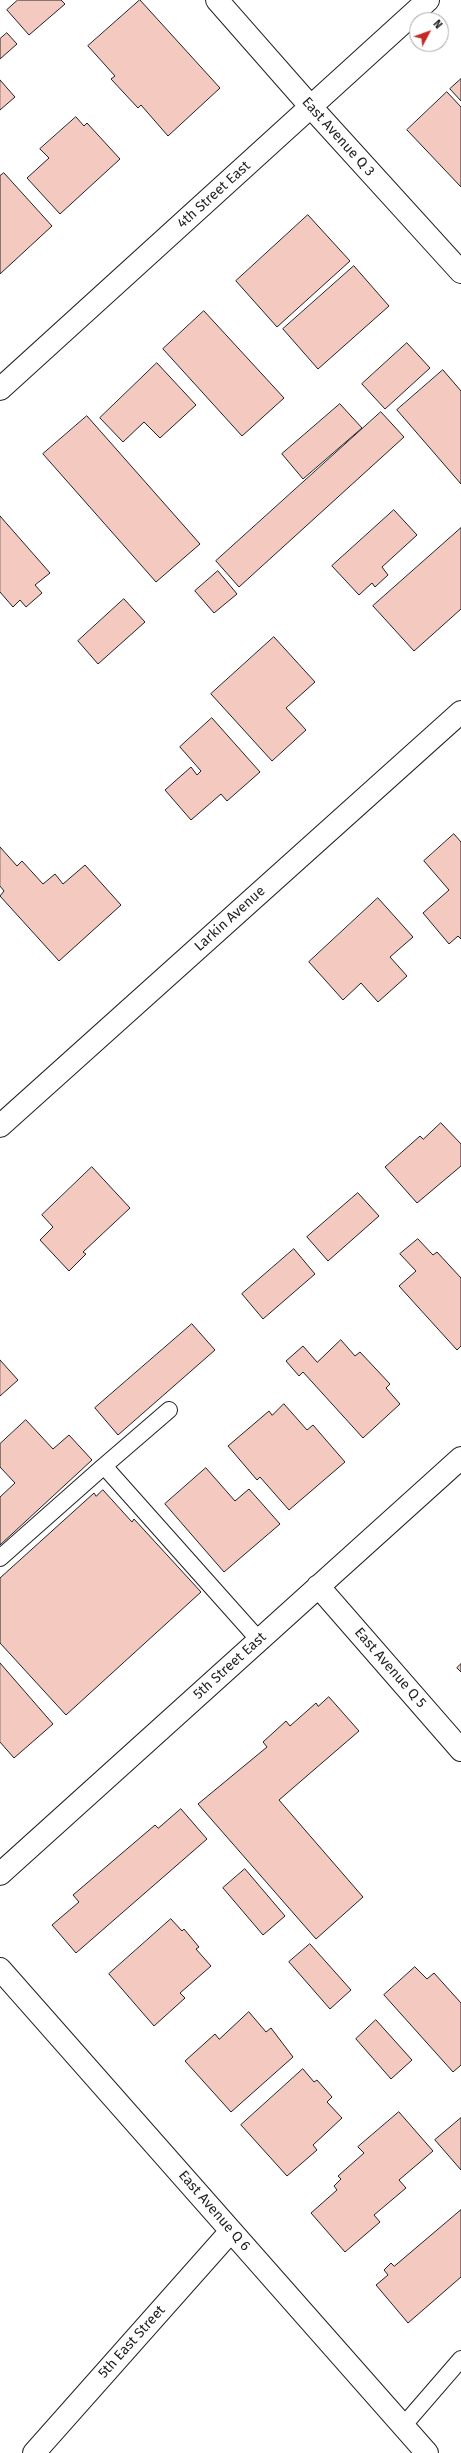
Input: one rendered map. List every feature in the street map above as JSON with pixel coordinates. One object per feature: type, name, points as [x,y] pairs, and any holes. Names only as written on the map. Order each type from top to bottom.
[{"type":"street","name":"East Avenue Q 3","points":[[216,0],[311,107],[459,265]]},
{"type":"street","name":"4th Street East","points":[[0,389],[428,0]]},
{"type":"street","name":"Larkin Avenue","points":[[0,1126],[461,712]]},
{"type":"street","name":"5th Street East","points":[[0,1874],[461,1458]]},
{"type":"street","name":"East Avenue Q 5","points":[[318,1586],[461,1750]]},
{"type":"street","name":"East Avenue Q 6","points":[[0,1969],[427,2453]]},
{"type":"street","name":"5th East Street","points":[[34,2453],[231,2231]]},
{"type":"lane","points":[[0,1558],[169,1410]]},
{"type":"lane","points":[[104,1466],[259,1640]]},
{"type":"lane","points":[[403,2426],[461,2359]]},
{"type":"building","points":[[18,0],[61,0],[65,4],[29,35],[7,10]]},
{"type":"building","points":[[140,0],[220,88],[168,136],[141,105],[138,108],[111,79],[115,76],[88,46]]},
{"type":"building","points":[[7,33],[17,44],[0,59],[0,39]]},
{"type":"building","points":[[461,79],[461,101],[450,89]]},
{"type":"building","points":[[0,80],[15,97],[0,110]]},
{"type":"building","points":[[447,92],[461,107],[461,187],[407,130]]},
{"type":"building","points":[[76,117],[84,126],[87,123],[120,159],[60,214],[27,178],[49,158],[40,149]]},
{"type":"building","points":[[4,173],[52,226],[0,274],[0,176]]},
{"type":"building","points":[[308,215],[350,261],[277,327],[236,281]]},
{"type":"building","points":[[354,266],[389,306],[318,369],[283,329]]},
{"type":"building","points":[[204,311],[284,398],[242,436],[163,349]]},
{"type":"building","points":[[407,343],[430,368],[385,409],[362,384]]},
{"type":"building","points":[[157,363],[196,405],[160,438],[144,422],[123,442],[100,418]]},
{"type":"building","points":[[443,370],[461,391],[461,484],[397,410]]},
{"type":"building","points":[[340,404],[362,428],[303,479],[282,454]]},
{"type":"building","points":[[381,412],[404,437],[239,587],[216,561]]},
{"type":"building","points":[[87,416],[200,544],[156,582],[43,454]]},
{"type":"building","points":[[394,510],[417,535],[382,567],[388,575],[375,587],[372,583],[359,595],[332,566]]},
{"type":"building","points":[[0,516],[50,573],[35,585],[42,593],[26,607],[20,600],[13,607],[0,592]]},
{"type":"building","points":[[461,528],[461,609],[414,651],[373,606]]},
{"type":"building","points":[[218,571],[237,594],[214,613],[195,591]]},
{"type":"building","points":[[124,599],[145,622],[98,664],[78,641]]},
{"type":"building","points":[[274,637],[315,682],[286,708],[306,730],[272,761],[211,694]]},
{"type":"building","points":[[212,718],[260,772],[227,801],[221,794],[191,820],[165,790],[191,767],[197,775],[201,771],[180,747]]},
{"type":"building","points":[[454,834],[461,842],[461,939],[458,936],[449,944],[423,913],[449,890],[424,861]]},
{"type":"building","points":[[0,847],[17,866],[22,861],[43,884],[55,874],[63,884],[85,865],[121,905],[59,961],[0,896],[4,891],[0,886]]},
{"type":"building","points":[[378,898],[413,937],[390,957],[407,976],[378,1002],[361,983],[343,1000],[309,962]]},
{"type":"building","points":[[441,1123],[461,1144],[461,1166],[417,1203],[385,1167],[420,1136],[423,1139]]},
{"type":"building","points":[[92,1167],[130,1208],[83,1252],[86,1254],[69,1271],[40,1240],[53,1227],[42,1215]]},
{"type":"building","points":[[358,1193],[379,1216],[328,1261],[307,1237]]},
{"type":"building","points":[[418,1239],[433,1255],[437,1252],[461,1278],[461,1346],[457,1350],[399,1286],[416,1271],[400,1254]]},
{"type":"building","points":[[294,1249],[315,1274],[263,1319],[242,1294]]},
{"type":"building","points":[[192,1324],[215,1350],[118,1435],[95,1408]]},
{"type":"building","points":[[341,1340],[355,1356],[360,1352],[390,1384],[386,1388],[400,1404],[363,1438],[303,1372],[299,1376],[286,1361],[303,1346],[317,1362]]},
{"type":"building","points":[[0,1360],[18,1380],[0,1396]]},
{"type":"building","points":[[284,1404],[307,1430],[313,1425],[345,1462],[289,1510],[260,1477],[257,1480],[228,1446],[269,1411],[272,1415]]},
{"type":"building","points":[[26,1420],[53,1449],[69,1435],[92,1460],[0,1545],[0,1497],[15,1483],[0,1467],[0,1444]]},
{"type":"building","points":[[206,1468],[235,1501],[249,1489],[280,1524],[224,1572],[165,1504]]},
{"type":"building","points":[[103,1490],[132,1522],[134,1519],[201,1592],[66,1715],[0,1643],[0,1578],[94,1493],[96,1496]]},
{"type":"building","points":[[0,1663],[53,1724],[14,1758],[0,1742]]},
{"type":"building","points":[[461,1664],[461,1672],[457,1668]]},
{"type":"building","points":[[329,1697],[359,1731],[279,1800],[363,1897],[316,1939],[198,1804],[267,1747],[263,1742],[286,1721],[290,1726],[316,1703],[318,1706]]},
{"type":"building","points":[[181,1809],[207,1839],[76,1953],[52,1925],[79,1902],[73,1895],[155,1825],[158,1828]]},
{"type":"building","points":[[245,1869],[285,1916],[263,1935],[223,1888]]},
{"type":"building","points":[[171,1919],[182,1931],[184,1929],[199,1947],[196,1949],[211,1966],[180,1993],[185,1998],[154,2026],[109,1974]]},
{"type":"building","points":[[310,1944],[351,1990],[330,2009],[289,1962]]},
{"type":"building","points":[[415,1967],[427,1979],[434,1973],[461,2003],[461,2065],[453,2072],[384,1995]]},
{"type":"building","points":[[249,2012],[266,2032],[271,2028],[293,2057],[231,2112],[185,2061],[215,2034],[219,2039]]},
{"type":"building","points":[[376,2020],[412,2060],[391,2079],[356,2039]]},
{"type":"building","points":[[303,2069],[314,2082],[317,2080],[332,2097],[327,2102],[342,2118],[313,2145],[317,2150],[287,2176],[241,2125]]},
{"type":"building","points":[[399,2112],[433,2151],[399,2180],[406,2188],[374,2215],[380,2222],[345,2252],[311,2213],[337,2190],[334,2186],[341,2179],[338,2176],[364,2153],[358,2147]]},
{"type":"building","points":[[461,2118],[461,2170],[435,2140]]},
{"type":"building","points":[[461,2210],[461,2277],[408,2323],[376,2285],[388,2275],[384,2270],[391,2263],[394,2266]]}]
